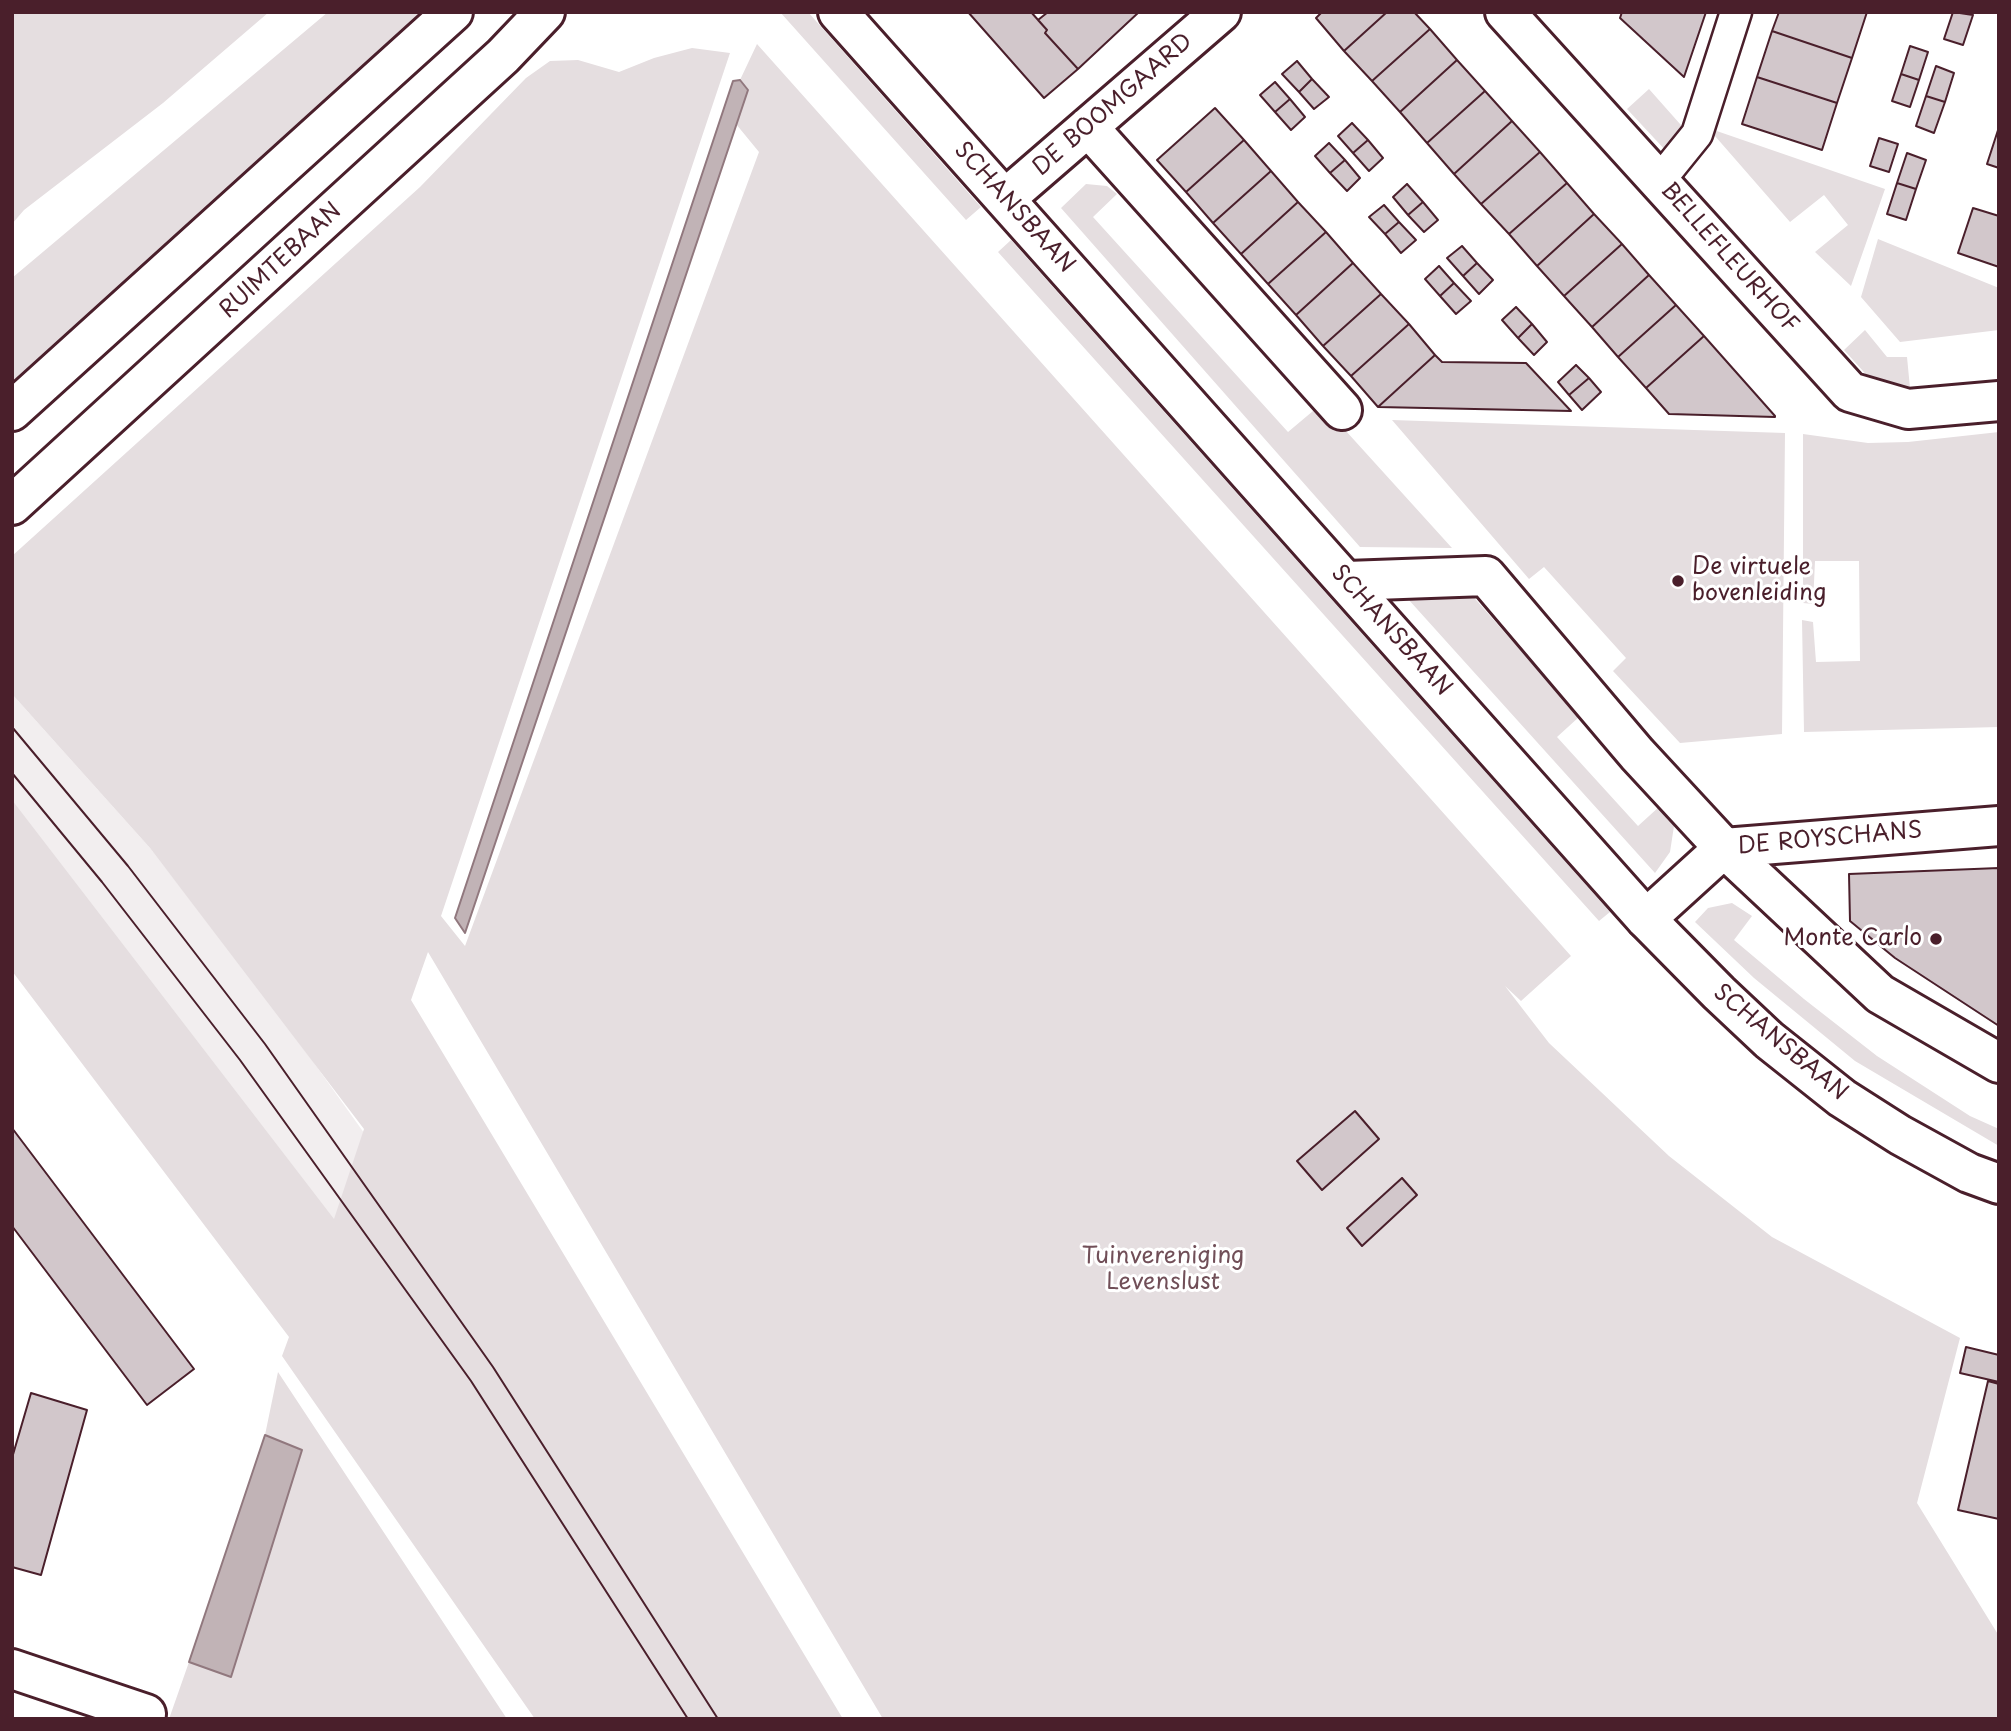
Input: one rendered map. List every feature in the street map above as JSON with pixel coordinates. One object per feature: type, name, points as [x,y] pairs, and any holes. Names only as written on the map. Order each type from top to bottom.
[{"type":"street","points":[[12,411],[453,12]]},
{"type":"street","name":"RUIMTEBAAN","points":[[12,505],[493,65],[545,12]]},
{"type":"street","name":"SCHANSBAAN","points":[[838,12],[1646,919],[1769,1040],[1842,1098],[1957,1167],[1999,1184]]},
{"type":"street","name":"BELLEFLEURHOF","points":[[1505,12],[1850,392],[1908,409],[1999,401]]},
{"type":"street","points":[[1659,181],[1696,134],[1736,12]]},
{"type":"street","name":"DE BOOMGAARD","points":[[1006,198],[1219,13]]},
{"type":"street","points":[[1088,127],[1342,410]]},
{"type":"street","points":[[1347,581],[1486,576],[1637,754],[1724,848],[1880,994],[1999,1063]]},
{"type":"street","name":"DE ROYSCHANS","points":[[1646,919],[1724,848],[1999,826]]},
{"type":"street","points":[[12,1670],[146,1714]]},
{"type":"shaded area","points":[[740,80],[748,90],[465,933],[455,918],[733,81]]},
{"type":"shaded area","points":[[12,694],[150,848],[284,1021],[520,1351],[655,1719],[12,812]]},
{"type":"shaded area","points":[[265,1435],[302,1450],[231,1677],[189,1662]]},
{"type":"green space","points":[[12,12],[269,12],[163,103],[24,210],[12,224]]},
{"type":"green space","points":[[328,12],[426,12],[136,283],[12,383],[12,278]]},
{"type":"green space","points":[[780,12],[808,12],[981,207],[966,220]]},
{"type":"green space","name":"Tuinvereniging Levenslust","points":[[757,44],[1571,956],[1521,1001],[1505,986],[1549,1043],[1669,1156],[1772,1237],[1960,1338],[1917,1503],[1999,1636],[1999,1719],[883,1719],[428,952],[411,1000],[843,1719],[535,1719],[282,1356],[289,1337],[12,971],[12,800],[334,1219],[364,1129],[150,848],[12,694],[12,556],[420,187],[526,78],[550,61],[578,60],[619,72],[654,58],[692,48],[730,53],[441,916],[465,946],[759,152],[736,124],[748,90],[740,80]]},
{"type":"green space","points":[[1649,89],[1688,133],[1667,152],[1627,109]]},
{"type":"green space","points":[[1708,128],[1885,189],[1851,286],[1815,252],[1848,225],[1824,195],[1790,222]]},
{"type":"green space","points":[[1086,184],[1107,186],[1117,194],[1093,217],[1288,432],[1313,411],[1326,409],[1452,548],[1360,547],[1061,208]]},
{"type":"green space","points":[[1878,239],[1999,288],[1999,330],[1900,342],[1861,297]]},
{"type":"green space","points":[[1011,240],[1610,912],[1599,921],[998,252]]},
{"type":"green space","points":[[1865,330],[1887,357],[1907,357],[1910,388],[1889,388],[1872,381],[1844,350]]},
{"type":"green space","points":[[1392,420],[1785,433],[1782,734],[1680,743],[1613,671],[1626,658],[1544,567],[1529,579]]},
{"type":"green space","points":[[1999,432],[1999,727],[1804,732],[1802,620],[1813,622],[1816,662],[1860,661],[1859,561],[1815,561],[1813,604],[1803,603],[1803,434],[1868,443],[1908,442]]},
{"type":"green space","points":[[1399,589],[1470,593],[1579,717],[1557,737],[1638,826],[1660,806],[1674,826],[1670,852],[1655,873]]},
{"type":"green space","points":[[1732,903],[1752,916],[1734,940],[1877,1056],[1970,1116],[1999,1129],[1999,1146],[1855,1061],[1754,978],[1695,922],[1708,908]]},
{"type":"green space","points":[[278,1372],[507,1719],[169,1719],[189,1662],[231,1677],[302,1450],[265,1435]]},
{"type":"building","points":[[968,12],[1031,12],[1047,30],[1045,33],[1078,69],[1044,98]]},
{"type":"building","points":[[1048,12],[1139,12],[1078,69],[1045,33],[1047,30],[1038,20]]},
{"type":"building","points":[[1322,12],[1387,12],[1344,51],[1316,18]]},
{"type":"building","points":[[1387,12],[1414,12],[1430,29],[1372,81],[1344,51]]},
{"type":"building","points":[[1622,12],[1706,12],[1684,77],[1620,18]]},
{"type":"building","points":[[1779,12],[1867,12],[1852,58],[1772,31]]},
{"type":"building","points":[[1953,12],[1973,15],[1963,45],[1944,39]]},
{"type":"building","points":[[1430,29],[1457,60],[1400,112],[1372,81]]},
{"type":"building","points":[[1772,31],[1852,58],[1837,103],[1757,77]]},
{"type":"building","points":[[1910,46],[1928,52],[1919,80],[1901,74]]},
{"type":"building","points":[[1457,60],[1485,91],[1427,143],[1400,112]]},
{"type":"building","points":[[1297,61],[1312,79],[1299,92],[1282,74]]},
{"type":"building","points":[[1936,66],[1954,73],[1945,102],[1926,96]]},
{"type":"building","points":[[1901,74],[1919,80],[1910,107],[1892,101]]},
{"type":"building","points":[[1757,77],[1837,103],[1822,150],[1742,124]]},
{"type":"building","points":[[1312,79],[1329,97],[1314,109],[1299,92]]},
{"type":"building","points":[[1275,82],[1290,99],[1275,112],[1260,95]]},
{"type":"building","points":[[1485,91],[1512,121],[1454,174],[1427,143]]},
{"type":"building","points":[[1926,96],[1945,102],[1934,133],[1916,126]]},
{"type":"building","points":[[1290,99],[1305,117],[1291,130],[1275,112]]},
{"type":"building","points":[[1215,108],[1244,140],[1186,192],[1157,160]]},
{"type":"building","points":[[1512,121],[1540,152],[1481,204],[1454,174]]},
{"type":"building","points":[[1352,123],[1368,140],[1353,153],[1338,136]]},
{"type":"building","points":[[1999,127],[1999,168],[1987,164]]},
{"type":"building","points":[[1879,138],[1898,144],[1889,172],[1870,166]]},
{"type":"building","points":[[1244,140],[1271,171],[1213,223],[1186,192]]},
{"type":"building","points":[[1368,140],[1383,158],[1369,171],[1353,153]]},
{"type":"building","points":[[1329,143],[1345,160],[1330,173],[1315,156]]},
{"type":"building","points":[[1540,152],[1567,183],[1509,234],[1481,204]]},
{"type":"building","points":[[1907,153],[1926,160],[1916,189],[1897,183]]},
{"type":"building","points":[[1345,160],[1360,178],[1347,191],[1330,173]]},
{"type":"building","points":[[1271,171],[1298,202],[1241,254],[1213,223]]},
{"type":"building","points":[[1567,183],[1594,214],[1537,266],[1509,234]]},
{"type":"building","points":[[1897,183],[1916,189],[1906,220],[1887,214]]},
{"type":"building","points":[[1407,184],[1423,202],[1408,215],[1393,197]]},
{"type":"building","points":[[1298,202],[1326,232],[1268,284],[1241,254]]},
{"type":"building","points":[[1423,202],[1438,220],[1424,232],[1408,215]]},
{"type":"building","points":[[1384,205],[1399,222],[1385,234],[1369,217]]},
{"type":"building","points":[[1973,208],[1999,216],[1999,267],[1958,253]]},
{"type":"building","points":[[1594,214],[1622,244],[1564,296],[1537,266]]},
{"type":"building","points":[[1399,222],[1416,240],[1401,253],[1385,234]]},
{"type":"building","points":[[1326,232],[1353,263],[1296,315],[1268,284]]},
{"type":"building","points":[[1622,244],[1649,275],[1592,327],[1564,296]]},
{"type":"building","points":[[1462,246],[1477,263],[1463,276],[1447,258]]},
{"type":"building","points":[[1353,263],[1381,294],[1323,346],[1296,315]]},
{"type":"building","points":[[1477,263],[1493,280],[1479,294],[1463,276]]},
{"type":"building","points":[[1439,266],[1454,283],[1440,296],[1425,279]]},
{"type":"building","points":[[1649,275],[1676,305],[1618,357],[1592,327]]},
{"type":"building","points":[[1454,283],[1471,301],[1456,314],[1440,296]]},
{"type":"building","points":[[1381,294],[1409,324],[1351,376],[1323,346]]},
{"type":"building","points":[[1676,305],[1704,336],[1646,388],[1618,357]]},
{"type":"building","points":[[1516,307],[1532,324],[1518,338],[1502,320]]},
{"type":"building","points":[[1409,324],[1435,355],[1378,407],[1351,376]]},
{"type":"building","points":[[1532,324],[1547,342],[1534,355],[1518,338]]},
{"type":"building","points":[[1704,336],[1775,417],[1669,414],[1646,388]]},
{"type":"building","points":[[1435,355],[1442,362],[1526,363],[1571,411],[1378,407]]},
{"type":"building","points":[[1576,365],[1589,378],[1569,395],[1558,382]]},
{"type":"building","points":[[1589,378],[1601,392],[1582,410],[1569,395]]},
{"type":"building","name":"Monte Carlo","points":[[1999,868],[1999,1026],[1895,958],[1850,921],[1849,874]]},
{"type":"building","points":[[1355,1111],[1379,1139],[1322,1190],[1297,1161]]},
{"type":"building","points":[[12,1128],[194,1369],[147,1405],[12,1226]]},
{"type":"building","points":[[1402,1178],[1417,1195],[1362,1246],[1347,1228]]},
{"type":"building","points":[[1966,1347],[1999,1355],[1999,1382],[1960,1373]]},
{"type":"building","points":[[1988,1381],[1999,1384],[1999,1519],[1958,1510]]},
{"type":"building","points":[[31,1393],[87,1410],[41,1575],[12,1567],[12,1458]]},
{"type":"tram line","points":[[12,727],[128,866],[265,1044],[493,1367],[718,1719]]},
{"type":"tram line","points":[[12,773],[102,882],[240,1060],[471,1381],[688,1719]]},
{"type":"place","name":"De virtuele bovenleiding","points":[[1678,581]]},
{"type":"place","name":"Monte Carlo","points":[[1936,939]]}]
